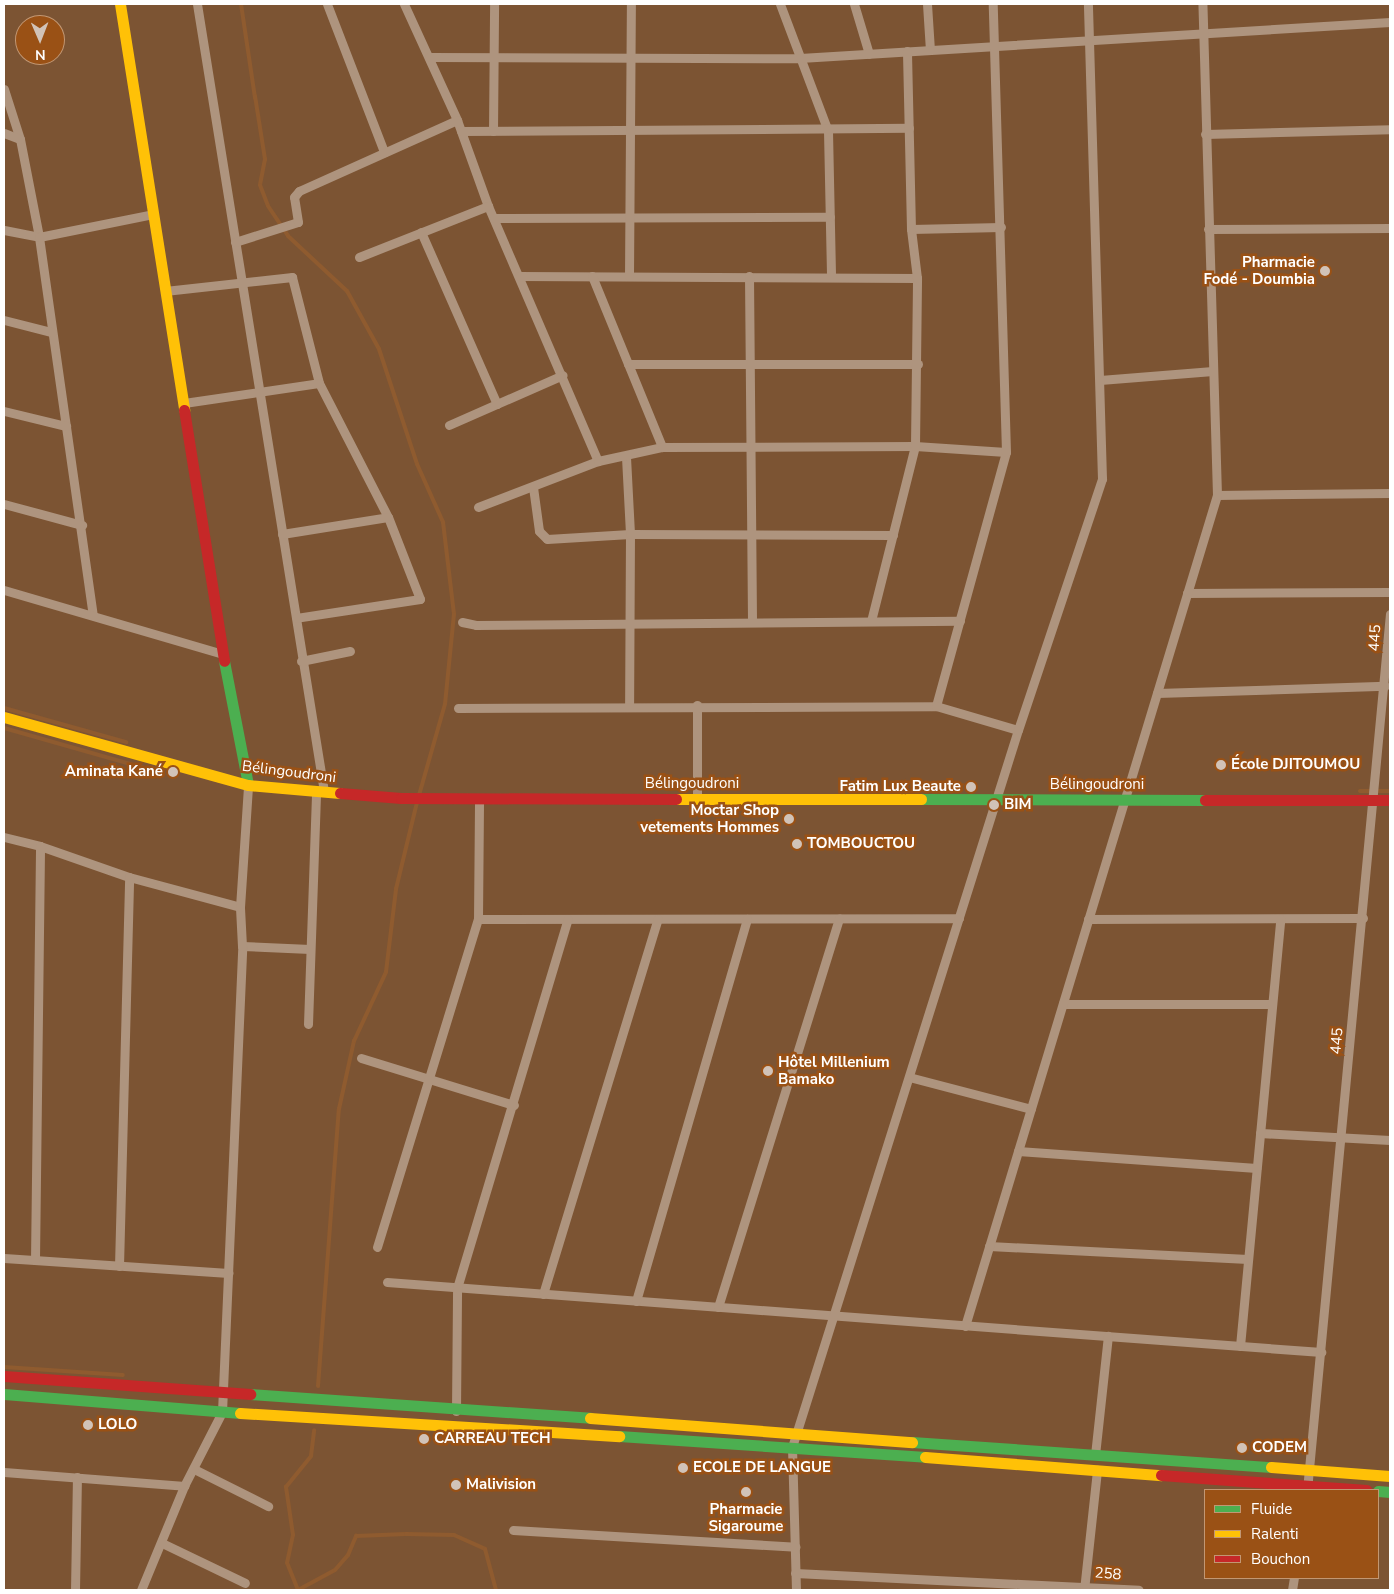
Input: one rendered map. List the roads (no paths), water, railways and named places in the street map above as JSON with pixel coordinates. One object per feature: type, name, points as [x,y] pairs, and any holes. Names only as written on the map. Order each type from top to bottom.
[{"type":"main road","points":[[120,4],[223,654],[248,785]]},
{"type":"main road","name":"Bélingoudroni","points":[[4,717],[248,785],[401,798],[1390,800]]},
{"type":"main road","points":[[4,1376],[456,1411],[796,1432],[1390,1476]]},
{"type":"main road","points":[[4,1394],[222,1412],[792,1447],[1336,1489]]},
{"type":"street","points":[[197,4],[240,283],[260,392],[296,618],[320,792],[310,949],[308,1024]]},
{"type":"street","points":[[327,4],[384,152]]},
{"type":"street","points":[[404,4],[457,120],[488,206],[563,375],[598,462]]},
{"type":"street","points":[[493,131],[494,4]]},
{"type":"street","points":[[630,276],[632,4]]},
{"type":"street","points":[[780,4],[828,131],[831,276]]},
{"type":"street","points":[[854,4],[869,54]]},
{"type":"street","points":[[927,4],[930,50]]},
{"type":"street","points":[[936,706],[1006,452],[994,4]]},
{"type":"street","points":[[796,1590],[792,1447],[796,1432],[1018,730],[1102,479],[1088,4]]},
{"type":"street","points":[[966,1326],[1217,495],[1202,4]]},
{"type":"street","points":[[429,57],[800,58],[1390,22]]},
{"type":"street","points":[[871,621],[915,446],[918,364],[917,278],[911,229],[908,51]]},
{"type":"street","points":[[4,90],[20,139],[39,237],[51,332],[82,525],[93,615]]},
{"type":"street","points":[[235,242],[276,231],[298,222],[294,197],[299,191],[457,120]]},
{"type":"street","points":[[461,130],[828,131],[909,128]]},
{"type":"street","points":[[1205,134],[1390,129]]},
{"type":"street","points":[[4,133],[20,139]]},
{"type":"street","points":[[359,257],[488,206]]},
{"type":"street","points":[[4,230],[39,237],[153,214]]},
{"type":"street","points":[[494,218],[830,217]]},
{"type":"street","points":[[911,229],[1001,227]]},
{"type":"street","points":[[1208,229],[1390,228]]},
{"type":"street","points":[[421,232],[497,404]]},
{"type":"street","points":[[519,276],[831,276],[917,278]]},
{"type":"street","points":[[592,276],[662,447]]},
{"type":"street","points":[[749,276],[752,622]]},
{"type":"street","points":[[166,291],[292,277],[319,383],[388,517],[420,599],[296,618]]},
{"type":"street","points":[[4,320],[51,332]]},
{"type":"street","points":[[628,364],[918,364]]},
{"type":"street","points":[[1100,380],[1213,370]]},
{"type":"street","points":[[449,425],[563,375]]},
{"type":"street","points":[[184,403],[319,383]]},
{"type":"street","points":[[4,411],[66,426]]},
{"type":"street","points":[[478,507],[598,462],[626,457],[662,447],[915,446],[1006,452]]},
{"type":"street","points":[[626,457],[630,534],[629,706]]},
{"type":"street","points":[[533,487],[539,530],[547,539],[630,534],[893,535]]},
{"type":"street","points":[[1217,495],[1390,493]]},
{"type":"street","points":[[4,504],[82,525]]},
{"type":"street","points":[[282,534],[388,517]]},
{"type":"street","points":[[4,590],[223,654]]},
{"type":"street","points":[[1187,593],[1390,592]]},
{"type":"street","name":"445","points":[[1307,1488],[1363,918],[1390,614]]},
{"type":"street","points":[[462,622],[476,625],[960,620]]},
{"type":"street","points":[[301,661],[350,651]]},
{"type":"street","points":[[1157,693],[1385,686]]},
{"type":"street","points":[[458,708],[697,705],[936,706],[1018,730]]},
{"type":"street","points":[[697,705],[697,799]]},
{"type":"street","points":[[141,1590],[184,1486],[222,1412],[242,946],[240,907],[248,785]]},
{"type":"street","points":[[377,1247],[478,919],[479,799]]},
{"type":"street","points":[[4,837],[40,846],[129,877],[240,907]]},
{"type":"street","points":[[35,1260],[40,846]]},
{"type":"street","points":[[119,1266],[129,877]]},
{"type":"street","points":[[543,1294],[658,918]]},
{"type":"street","points":[[636,1301],[748,918]]},
{"type":"street","points":[[718,1307],[839,918]]},
{"type":"street","points":[[478,919],[959,918]]},
{"type":"street","points":[[1088,919],[1363,918]]},
{"type":"street","points":[[456,1411],[457,1288],[514,1104],[568,919]]},
{"type":"street","points":[[1240,1346],[1280,919]]},
{"type":"street","points":[[242,946],[310,949]]},
{"type":"street","points":[[1063,1004],[1272,1004]]},
{"type":"street","points":[[360,1058],[514,1104]]},
{"type":"street","points":[[909,1077],[1031,1109]]},
{"type":"street","points":[[1260,1133],[1390,1140]]},
{"type":"street","points":[[1018,1151],[1256,1168]]},
{"type":"street","points":[[989,1246],[1248,1259]]},
{"type":"street","points":[[4,1258],[228,1273]]},
{"type":"street","points":[[388,1282],[1321,1352]]},
{"type":"street","points":[[1095,1455],[1108,1336]]},
{"type":"street","points":[[194,1469],[268,1506]]},
{"type":"street","points":[[1082,1589],[1097,1470]]},
{"type":"street","points":[[4,1472],[184,1486]]},
{"type":"street","points":[[75,1590],[77,1477]]},
{"type":"street","points":[[513,1530],[795,1547]]},
{"type":"street","points":[[162,1543],[245,1583]]},
{"type":"street","name":"258","points":[[795,1572],[1082,1589],[1139,1590]]},
{"type":"waterway","points":[[241,4],[255,98]]},
{"type":"waterway","points":[[255,96],[265,159],[260,185],[268,206],[288,236],[347,291],[379,349],[417,464],[443,522],[454,614],[445,704],[419,795]]},
{"type":"waterway","points":[[4,708],[126,742]]},
{"type":"waterway","points":[[4,728],[144,768]]},
{"type":"waterway","points":[[1360,791],[1390,791]]},
{"type":"waterway","points":[[318,1386],[339,1109],[354,1041],[386,972],[396,889],[417,802]]},
{"type":"waterway","points":[[4,1367],[123,1375]]},
{"type":"waterway","points":[[298,1590],[287,1563],[293,1535],[286,1487],[311,1456],[314,1430]]},
{"type":"waterway","points":[[298,1590],[335,1570],[348,1555],[356,1536],[406,1534],[454,1535],[485,1549],[496,1590]]},
{"type":"place","name":"Pharmacie Fodé - Doumbia","points":[[1325,271]]},
{"type":"place","name":"École DJITOUMOU","points":[[1221,765]]},
{"type":"place","name":"Aminata Kané","points":[[173,772]]},
{"type":"place","name":"Fatim Lux Beaute","points":[[971,787]]},
{"type":"place","name":"BIM","points":[[994,805]]},
{"type":"place","name":"Moctar Shop vetements Hommes","points":[[789,819]]},
{"type":"place","name":"TOMBOUCTOU","points":[[797,844]]},
{"type":"place","name":"Hôtel Millenium Bamako","points":[[768,1071]]},
{"type":"place","name":"LOLO","points":[[88,1425]]},
{"type":"place","name":"CARREAU TECH","points":[[424,1439]]},
{"type":"place","name":"CODEM","points":[[1242,1448]]},
{"type":"place","name":"ECOLE DE LANGUE","points":[[683,1468]]},
{"type":"place","name":"Malivision","points":[[456,1485]]},
{"type":"place","name":"Pharmacie Sigaroume","points":[[746,1492]]}]
